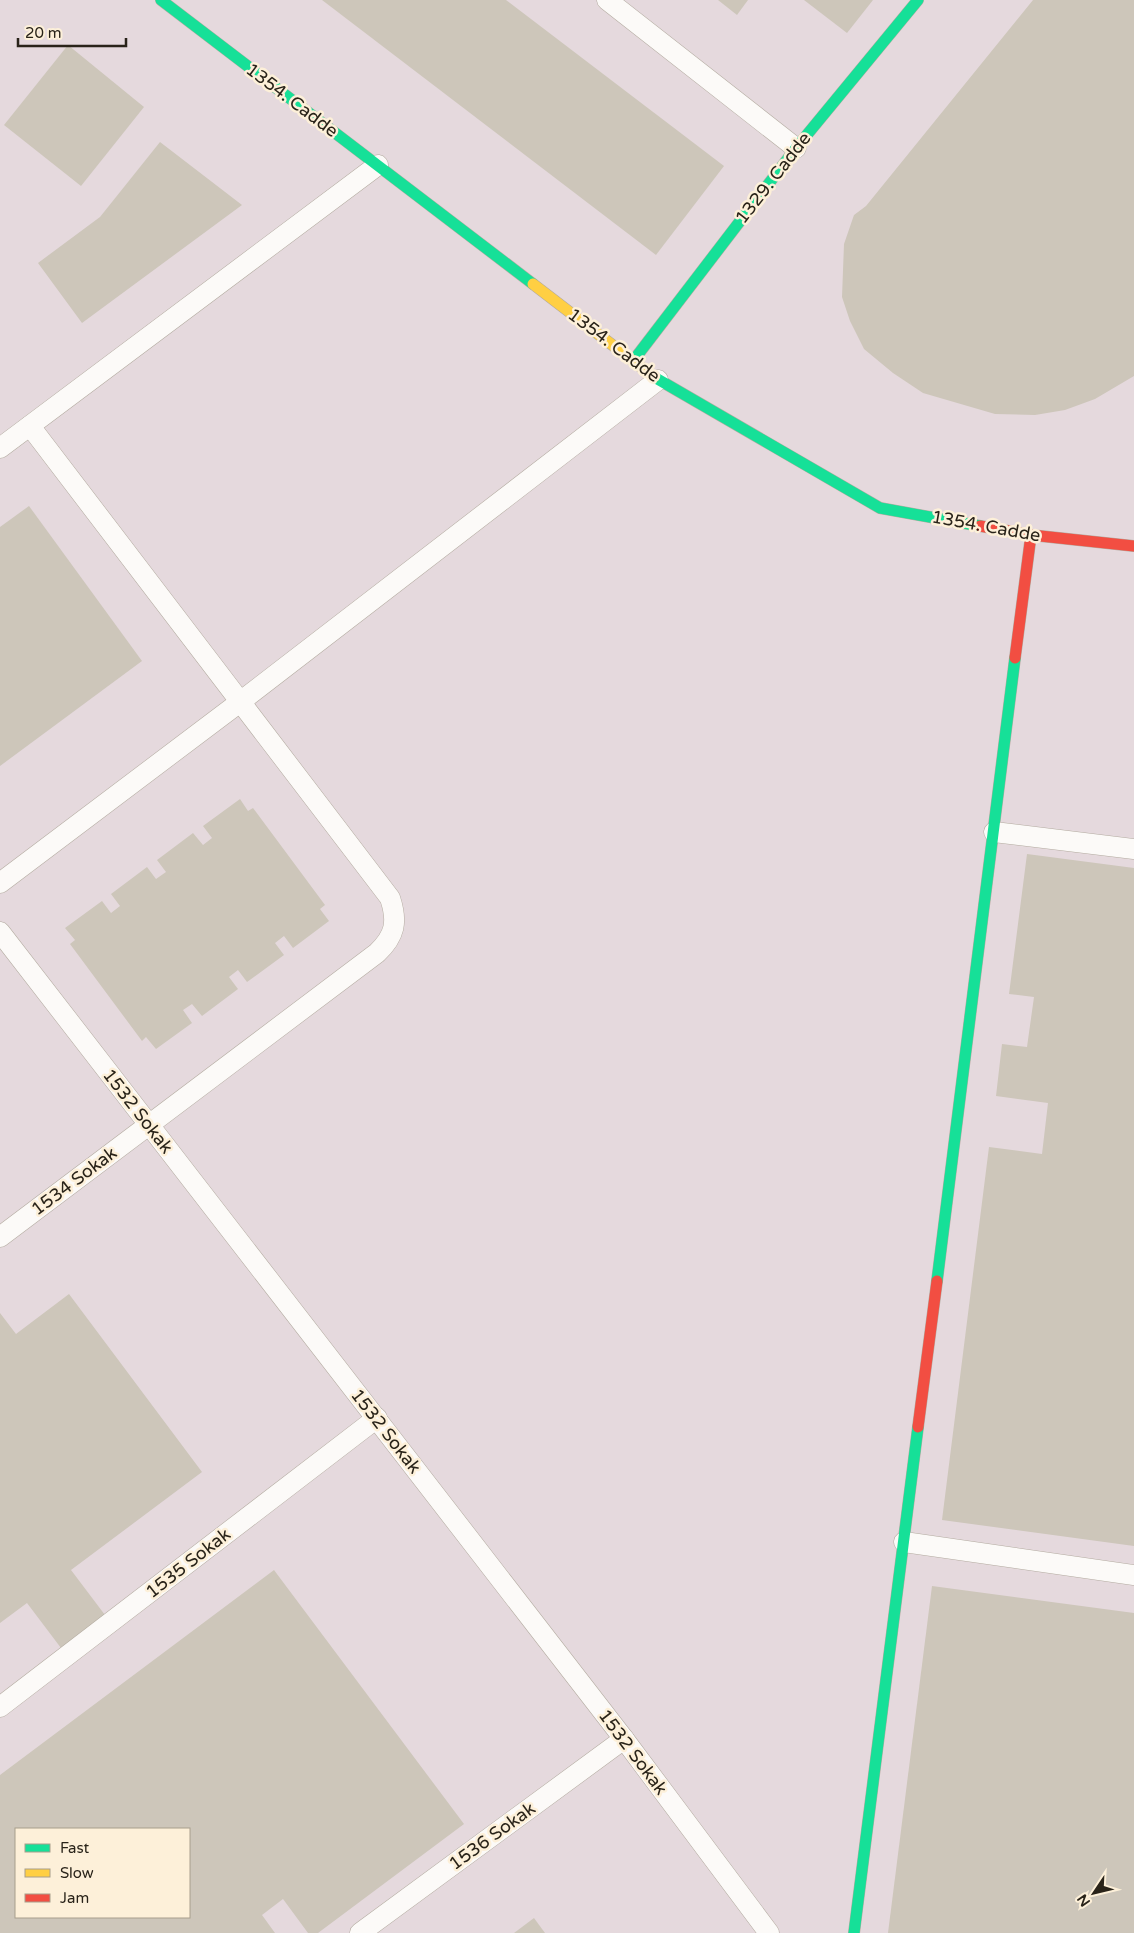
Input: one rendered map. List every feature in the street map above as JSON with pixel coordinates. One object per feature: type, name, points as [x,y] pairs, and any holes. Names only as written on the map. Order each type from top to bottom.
[{"type":"street","name":"1354. Cadde","points":[[161,0],[658,380],[880,508],[1031,535],[1134,546]]},
{"type":"street","name":"1329. Cadde","points":[[633,361],[796,148],[918,0]]},
{"type":"street","points":[[854,1933],[1031,535]]},
{"type":"lane","points":[[607,0],[796,148]]},
{"type":"lane","points":[[0,448],[378,165]]},
{"type":"lane","points":[[0,883],[240,702],[658,380]]},
{"type":"lane","name":"1534 Sokak","points":[[0,1237],[377,953],[386,944],[393,932],[395,919],[390,898],[30,426]]},
{"type":"lane","points":[[994,832],[1134,849]]},
{"type":"lane","name":"1532 Sokak","points":[[0,932],[624,1739],[769,1933]]},
{"type":"lane","name":"1535 Sokak","points":[[0,1707],[377,1418]]},
{"type":"lane","points":[[904,1542],[1134,1575]]},
{"type":"lane","name":"1536 Sokak","points":[[360,1933],[624,1739]]},
{"type":"shaded area","points":[[0,0],[1134,0],[1134,1933],[0,1933]]},
{"type":"building","points":[[322,0],[506,0],[724,166],[656,255]]},
{"type":"building","points":[[718,0],[748,0],[737,15]]},
{"type":"building","points":[[804,0],[873,0],[847,33]]},
{"type":"building","points":[[1033,0],[1134,0],[1134,376],[1095,399],[1065,410],[1035,415],[995,414],[923,393],[893,373],[864,349],[850,321],[842,297],[844,244],[854,215],[866,206]]},
{"type":"building","points":[[68,45],[144,107],[81,186],[4,125]]},
{"type":"building","points":[[160,142],[242,205],[82,323],[38,263],[100,217]]},
{"type":"building","points":[[29,506],[142,661],[0,766],[0,527]]},
{"type":"building","points":[[240,799],[248,811],[253,808],[325,905],[320,909],[329,921],[293,948],[284,936],[275,943],[284,955],[247,982],[238,970],[229,977],[238,989],[202,1016],[192,1004],[183,1010],[192,1023],[156,1049],[146,1037],[142,1041],[70,944],[75,940],[65,928],[102,901],[111,913],[120,906],[111,894],[147,867],[156,879],[166,872],[157,860],[193,833],[203,845],[212,838],[203,826]]},
{"type":"building","points":[[1027,854],[1134,868],[1134,1546],[942,1520],[989,1147],[1042,1154],[1048,1103],[996,1096],[1002,1044],[1027,1047],[1034,997],[1009,994]]},
{"type":"building","points":[[69,1294],[202,1472],[71,1570],[105,1615],[61,1648],[27,1603],[0,1623],[0,1313],[16,1334]]},
{"type":"building","points":[[274,1570],[464,1824],[318,1933],[308,1933],[283,1899],[262,1915],[275,1933],[0,1933],[0,1775]]},
{"type":"building","points":[[932,1586],[1134,1613],[1134,1933],[888,1933]]},
{"type":"building","points":[[534,1918],[545,1933],[514,1933]]},
{"type":"traffic: fast","points":[[161,0],[533,284]]},
{"type":"traffic: fast","points":[[633,361],[796,148],[918,0]]},
{"type":"traffic: fast","points":[[654,377],[880,508],[980,526]]},
{"type":"traffic: fast","points":[[937,1281],[1015,658]]},
{"type":"traffic: fast","points":[[854,1933],[918,1427]]},
{"type":"traffic: slow","points":[[533,284],[654,377]]},
{"type":"traffic: jam","points":[[980,526],[1031,535],[1134,546]]},
{"type":"traffic: jam","points":[[1015,658],[1031,535]]},
{"type":"traffic: jam","points":[[918,1427],[937,1281]]}]
